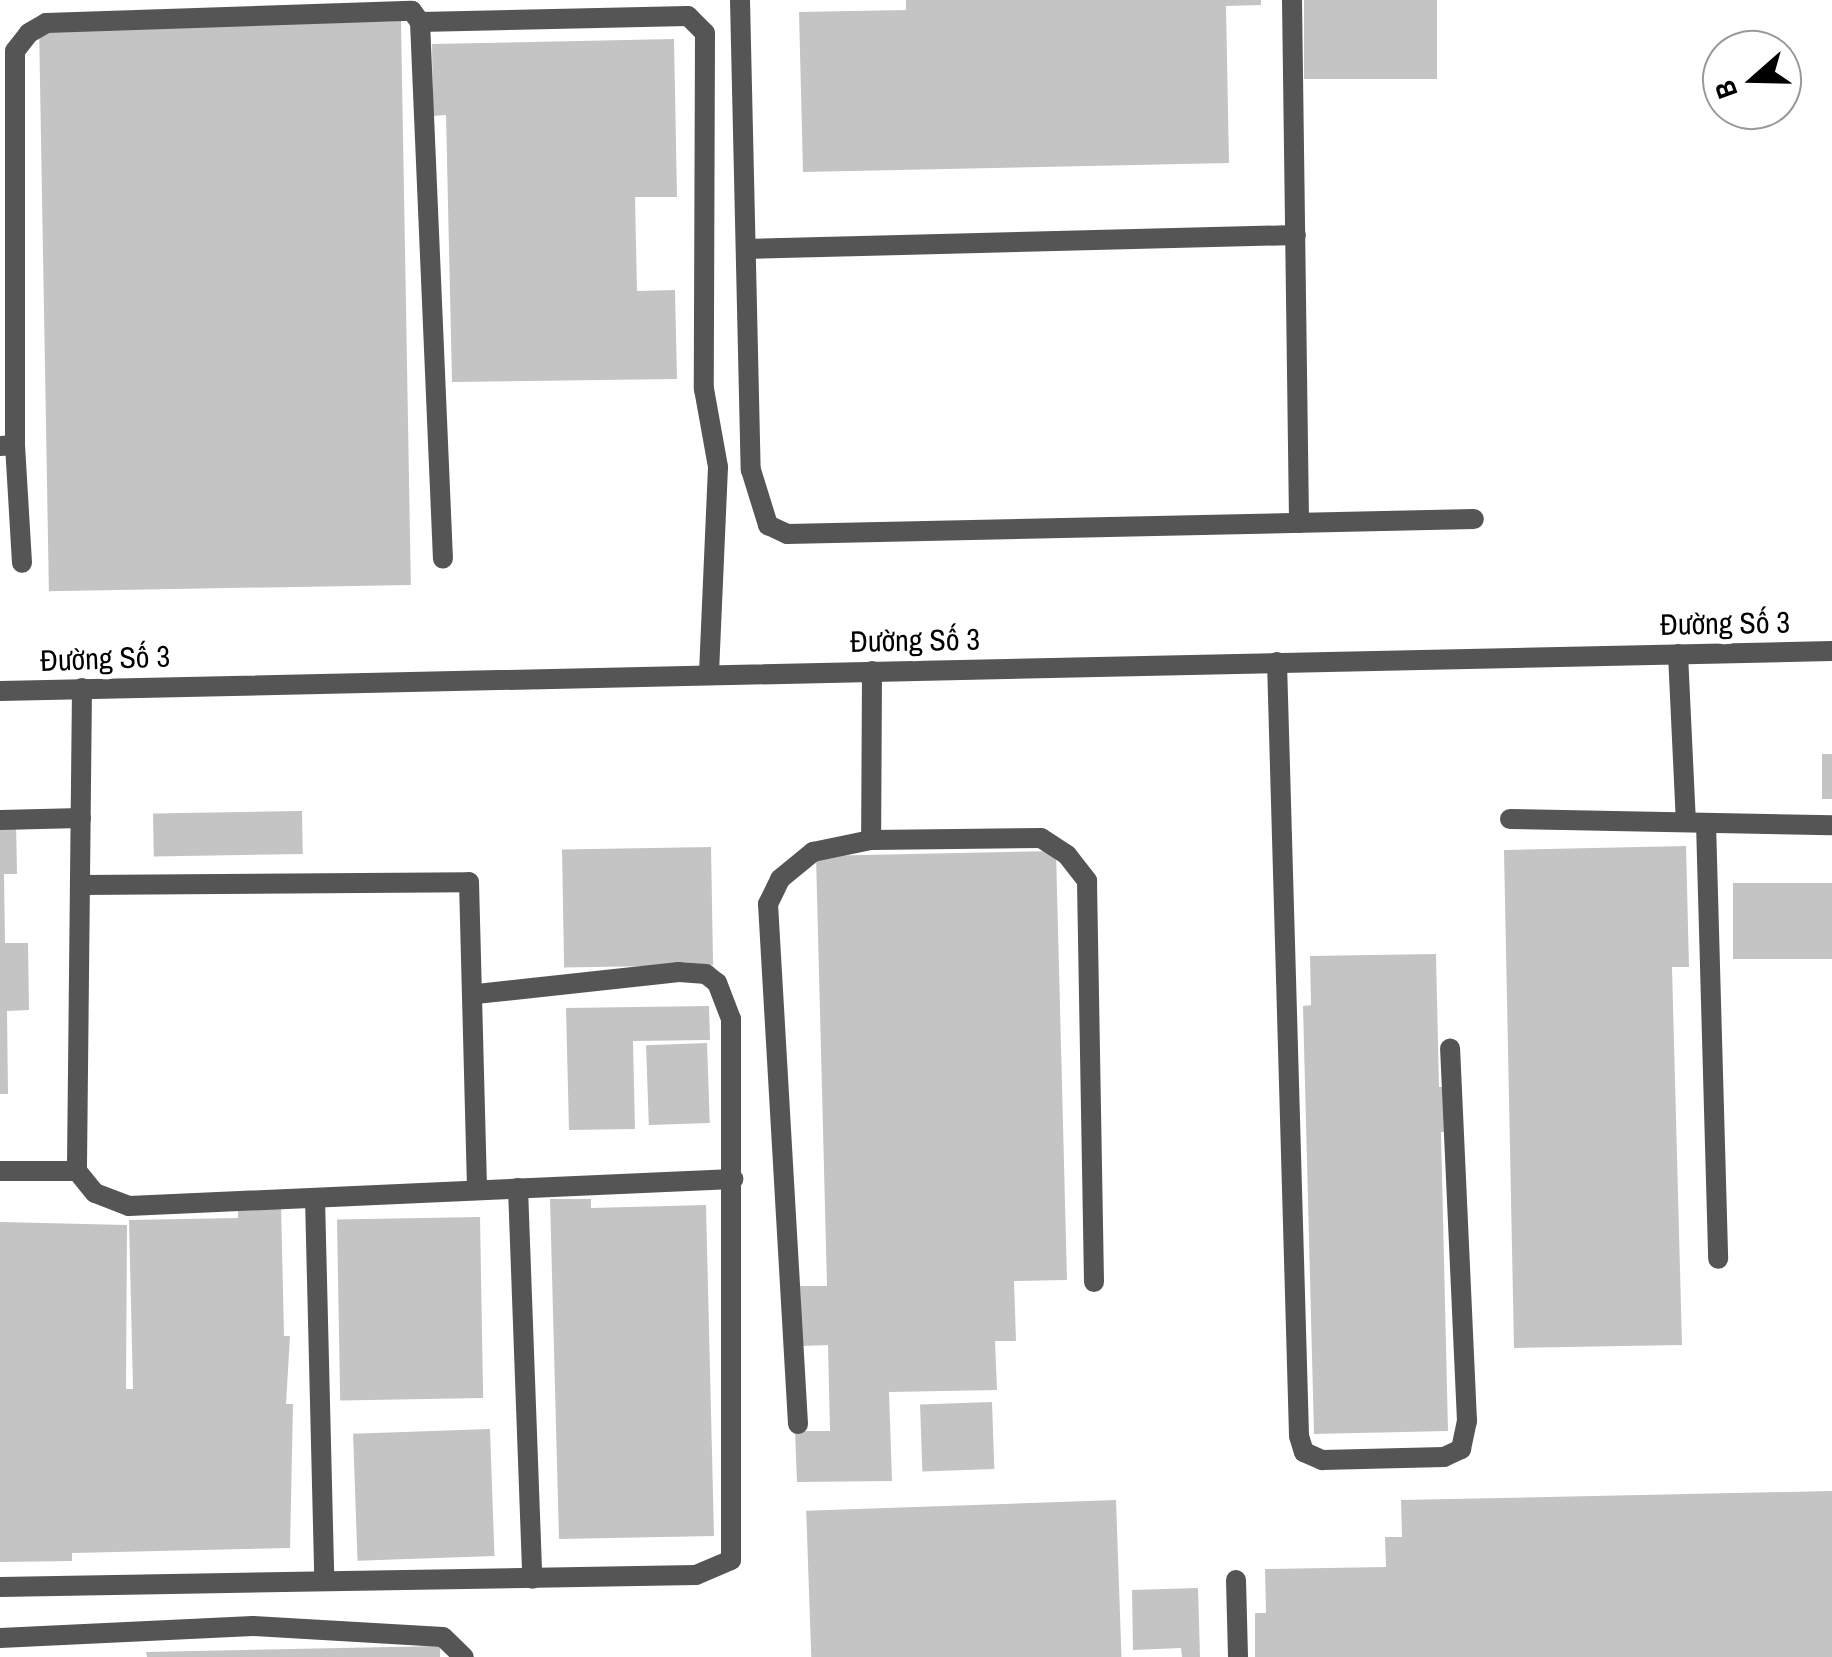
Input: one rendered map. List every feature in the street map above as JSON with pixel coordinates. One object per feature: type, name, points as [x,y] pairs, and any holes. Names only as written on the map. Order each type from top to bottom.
[{"type":"street","points":[[740,0],[751,470],[768,525],[787,534],[1474,519]]},
{"type":"street","points":[[1292,0],[1300,523]]},
{"type":"street","points":[[22,563],[8,445],[15,52],[29,32],[59,22],[412,11],[420,22],[443,559]]},
{"type":"street","points":[[420,22],[688,16],[705,34],[704,390],[718,467],[709,675]]},
{"type":"street","points":[[746,249],[1296,235]]},
{"type":"street","name":"Đường Số 3","points":[[0,691],[1832,650]]},
{"type":"street","points":[[1678,654],[1696,823],[1718,1260]]},
{"type":"street","points":[[1278,662],[1299,1436],[1304,1452],[1322,1460],[1444,1457],[1461,1450],[1467,1421],[1450,1048]]},
{"type":"street","points":[[871,840],[872,671]]},
{"type":"street","points":[[82,688],[77,1170],[95,1194],[129,1206],[734,1179]]},
{"type":"street","points":[[0,820],[81,818]]},
{"type":"street","points":[[1510,818],[1832,824]]},
{"type":"street","points":[[798,1424],[768,904],[780,879],[804,858],[871,840],[1040,838],[1067,855],[1086,881],[1094,1282]]},
{"type":"street","points":[[81,885],[463,878],[473,888],[478,1190]]},
{"type":"street","points":[[0,1586],[696,1575],[731,1560],[731,1019],[718,983],[706,974],[475,994]]},
{"type":"street","points":[[0,1171],[77,1170]]},
{"type":"street","points":[[518,1188],[532,1579]]},
{"type":"street","points":[[315,1198],[324,1578]]},
{"type":"street","points":[[1236,1580],[1238,1657]]},
{"type":"street","points":[[0,1638],[254,1626],[443,1637],[464,1657]]},
{"type":"building","points":[[906,0],[1261,0],[1261,5],[1226,6],[1229,163],[803,172],[799,12],[906,10]]},
{"type":"building","points":[[1304,0],[1437,0],[1437,79],[1304,79]]},
{"type":"building","points":[[401,21],[411,585],[49,591],[39,27]]},
{"type":"building","points":[[674,39],[677,197],[635,197],[637,291],[675,290],[677,379],[452,382],[446,115],[433,116],[432,44]]},
{"type":"building","points":[[1822,754],[1832,754],[1832,799],[1822,799]]},
{"type":"building","points":[[302,811],[303,854],[154,857],[153,814]]},
{"type":"building","points":[[0,822],[16,822],[17,874],[4,874],[5,943],[28,943],[29,1010],[7,1011],[8,1094],[0,1094]]},
{"type":"building","points":[[1686,846],[1689,967],[1672,967],[1682,1345],[1514,1348],[1504,850]]},
{"type":"building","points":[[711,847],[713,965],[564,968],[562,850]]},
{"type":"building","points":[[1056,851],[1067,1280],[1014,1281],[1016,1341],[995,1341],[997,1390],[889,1392],[892,1481],[797,1482],[795,1431],[830,1431],[828,1345],[802,1346],[800,1286],[827,1286],[816,856]]},
{"type":"building","points":[[1733,883],[1832,883],[1832,959],[1733,959]]},
{"type":"building","points":[[1436,954],[1439,1087],[1445,1087],[1447,1132],[1441,1132],[1448,1431],[1314,1434],[1303,1006],[1311,1005],[1310,956]]},
{"type":"building","points":[[709,1006],[710,1040],[633,1041],[635,1129],[569,1130],[566,1008]]},
{"type":"building","points":[[707,1043],[710,1123],[649,1125],[646,1045]]},
{"type":"building","points":[[550,1199],[591,1199],[591,1208],[706,1205],[714,1536],[559,1539]]},
{"type":"building","points":[[281,1203],[284,1336],[290,1336],[286,1404],[293,1404],[290,1548],[72,1553],[72,1561],[0,1562],[0,1222],[127,1225],[126,1389],[133,1389],[129,1220],[238,1218],[238,1204]]},
{"type":"building","points":[[480,1217],[483,1398],[340,1400],[337,1219]]},
{"type":"building","points":[[992,1402],[994,1469],[922,1471],[920,1405]]},
{"type":"building","points":[[490,1429],[494,1556],[358,1561],[353,1434]]},
{"type":"building","points":[[1832,1491],[1832,1657],[1255,1657],[1255,1613],[1266,1613],[1265,1569],[1386,1567],[1385,1537],[1402,1537],[1401,1500]]},
{"type":"building","points":[[1116,1500],[1121,1657],[811,1657],[806,1511]]},
{"type":"building","points":[[1198,1588],[1200,1657],[1182,1657],[1181,1648],[1133,1650],[1132,1590]]},
{"type":"building","points":[[440,1646],[440,1657],[147,1657],[146,1652]]}]
